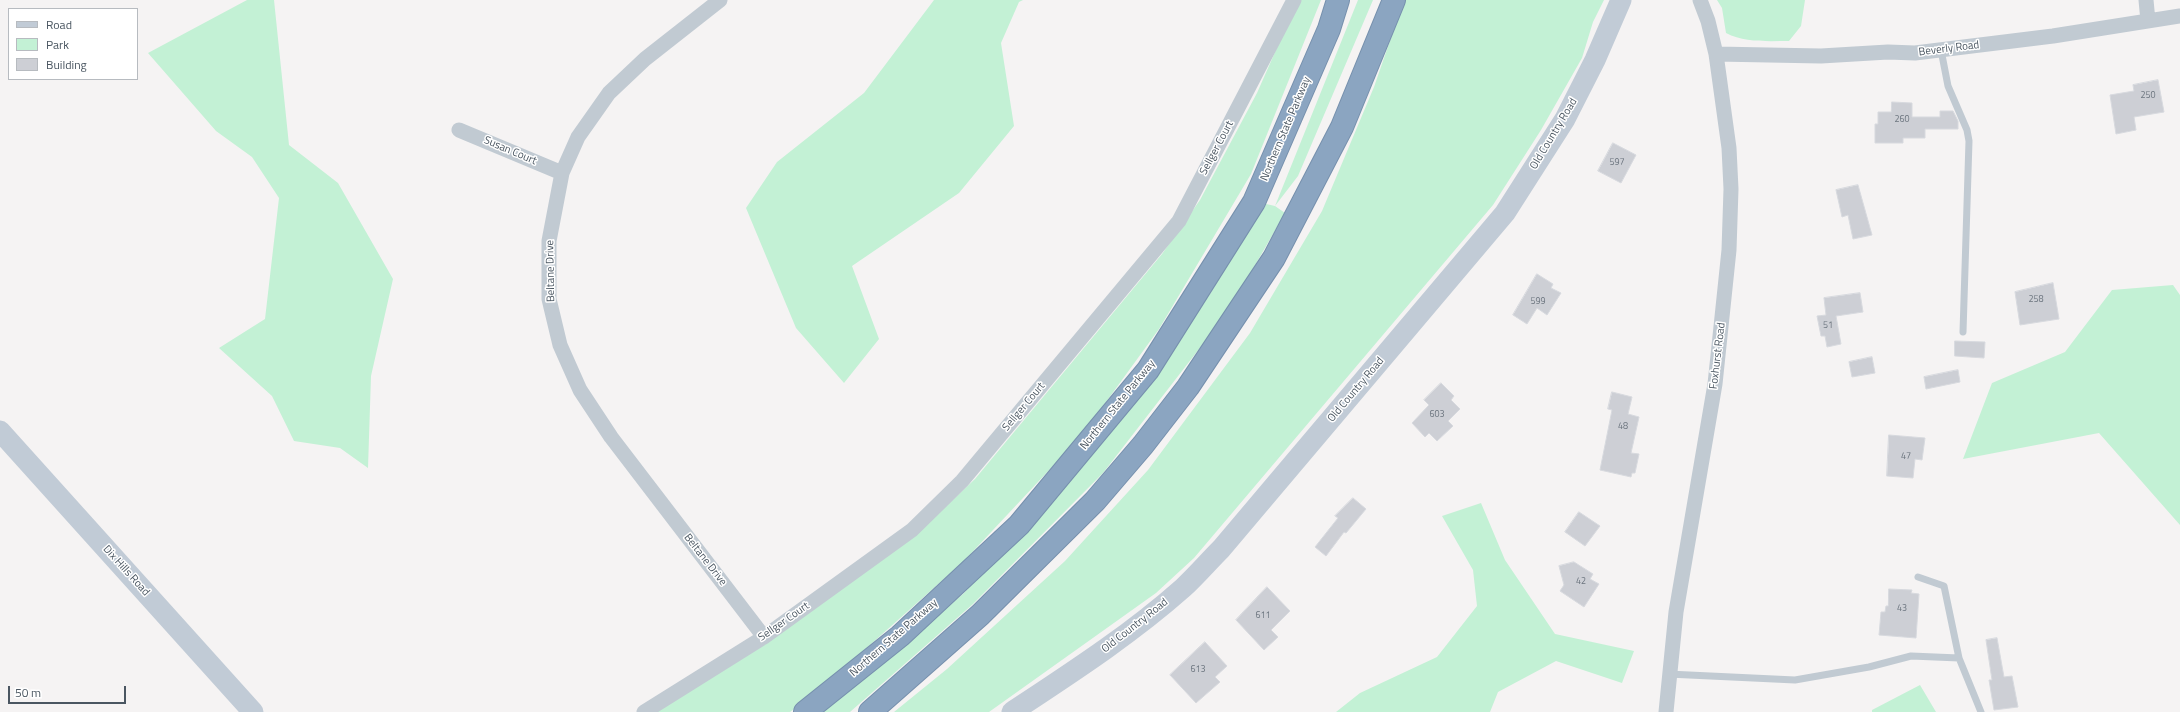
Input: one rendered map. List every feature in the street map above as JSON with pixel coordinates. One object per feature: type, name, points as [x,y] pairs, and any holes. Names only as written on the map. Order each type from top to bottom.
[{"type":"highway","name":"Northern State Parkway","points":[[805,712],[900,636],[1019,525],[1148,370],[1254,202],[1329,29],[1338,0]]},
{"type":"highway","points":[[870,712],[980,615],[1095,501],[1143,445],[1188,387],[1274,258],[1342,127],[1394,0]]},
{"type":"main road","name":"Old Country Road","points":[[1012,712],[1088,662],[1137,626],[1184,588],[1221,549],[1505,212],[1564,119],[1595,60],[1621,0]]},
{"type":"main road","name":"Dix Hills Road","points":[[0,431],[244,709]]},
{"type":"street","name":"Beltane Drive","points":[[720,0],[645,59],[609,94],[578,137],[562,173],[549,241],[549,298],[560,345],[580,390],[611,437],[764,637]]},
{"type":"street","name":"Sellger Court","points":[[644,712],[764,637],[912,530],[962,481],[1179,221],[1294,0]]},
{"type":"street","name":"Foxhurst Road","points":[[1666,712],[1668,674],[1685,549],[1715,384],[1729,250],[1731,189],[1729,155],[1716,54],[1708,21],[1700,0]]},
{"type":"street","points":[[2146,0],[2148,21]]},
{"type":"street","name":"Beverly Road","points":[[1716,54],[1821,56],[1888,52],[1915,53],[2053,36],[2180,16]]},
{"type":"street","name":"Susan Court","points":[[459,130],[562,173]]},
{"type":"lane","points":[[1941,50],[1948,86],[1967,130],[1969,142],[1963,332]]},
{"type":"lane","points":[[1918,577],[1944,586],[1959,658],[1981,712]]},
{"type":"lane","points":[[1668,674],[1795,680],[1869,667],[1910,656],[1959,658]]},
{"type":"green space","points":[[247,0],[274,0],[289,145],[338,183],[393,279],[371,376],[368,468],[340,448],[294,441],[272,396],[219,348],[265,319],[279,198],[252,157],[216,131],[148,53]]},
{"type":"green space","points":[[934,0],[1023,0],[1019,2],[1001,43],[1014,126],[959,193],[852,266],[879,339],[844,383],[796,328],[746,208],[777,162],[864,93]]},
{"type":"green space","points":[[1298,0],[1321,0],[1251,174],[1159,329],[1082,435],[963,562],[815,694],[790,712],[657,712],[927,524],[975,479],[1162,254],[1200,200],[1257,93]]},
{"type":"green space","points":[[1358,0],[1373,0],[1298,176],[1275,206]]},
{"type":"green space","points":[[1404,0],[1604,0],[1593,22],[1582,58],[1541,130],[1493,205],[1194,558],[1156,593],[989,712],[894,712],[947,669],[1065,561],[1148,470],[1250,333],[1322,211],[1374,87]]},
{"type":"green space","points":[[1717,0],[1805,0],[1801,26],[1789,41],[1757,41],[1726,33],[1722,8]]},
{"type":"green space","points":[[1262,203],[1275,206],[1285,213],[1230,309],[1103,473],[973,604],[850,712],[819,712],[853,686],[963,594],[1089,459],[1210,294]]},
{"type":"green space","points":[[2173,285],[2180,295],[2180,525],[2099,433],[1963,459],[1992,383],[2065,352],[2112,290]]},
{"type":"green space","points":[[1481,503],[1505,560],[1555,634],[1634,651],[1622,683],[1556,661],[1498,692],[1490,712],[1336,712],[1360,693],[1437,657],[1477,606],[1473,570],[1442,516]]},
{"type":"green space","points":[[1920,685],[1936,712],[1872,712],[1872,710]]},
{"type":"building","points":[[2158,80],[2164,112],[2134,117],[2136,130],[2116,134],[2110,95],[2134,91],[2133,85]]},
{"type":"building","points":[[1892,102],[1912,103],[1912,117],[1940,117],[1940,111],[1953,111],[1958,121],[1958,129],[1925,129],[1925,138],[1903,138],[1903,143],[1875,143],[1875,124],[1878,124],[1878,112],[1891,112]]},
{"type":"building","points":[[1613,143],[1636,155],[1621,183],[1598,171]]},
{"type":"building","points":[[1858,185],[1872,235],[1853,239],[1848,215],[1842,217],[1836,190]]},
{"type":"building","points":[[1537,274],[1553,284],[1551,288],[1561,293],[1547,315],[1537,308],[1527,324],[1513,315]]},
{"type":"building","points":[[2053,283],[2059,319],[2020,325],[2015,292]]},
{"type":"building","points":[[1860,293],[1863,312],[1836,316],[1841,344],[1827,347],[1825,336],[1821,336],[1817,316],[1826,315],[1824,298]]},
{"type":"building","points":[[1955,341],[1985,342],[1984,358],[1955,356]]},
{"type":"building","points":[[1872,357],[1875,373],[1852,377],[1849,362]]},
{"type":"building","points":[[1958,370],[1960,382],[1926,389],[1924,377]]},
{"type":"building","points":[[1441,383],[1454,396],[1451,400],[1460,409],[1448,421],[1453,426],[1437,441],[1429,433],[1425,437],[1412,423],[1429,405],[1424,400]]},
{"type":"building","points":[[1612,392],[1632,397],[1628,414],[1639,417],[1631,453],[1639,454],[1635,473],[1632,473],[1631,477],[1600,470],[1612,410],[1608,409]]},
{"type":"building","points":[[1889,435],[1925,438],[1922,460],[1915,459],[1913,478],[1887,476]]},
{"type":"building","points":[[1353,498],[1366,509],[1346,533],[1344,532],[1326,556],[1315,547],[1338,518],[1335,516]]},
{"type":"building","points":[[1579,512],[1600,526],[1585,546],[1565,532]]},
{"type":"building","points":[[1574,562],[1593,574],[1590,579],[1599,584],[1584,607],[1560,591],[1564,585],[1559,566]]},
{"type":"building","points":[[1267,587],[1290,611],[1271,630],[1278,637],[1264,650],[1236,620]]},
{"type":"building","points":[[1889,589],[1912,590],[1911,593],[1919,594],[1916,638],[1879,635],[1881,612],[1885,612],[1886,606],[1888,606]]},
{"type":"building","points":[[1997,638],[2004,677],[2012,676],[2018,707],[1994,710],[1989,680],[1992,680],[1986,640]]},
{"type":"building","points":[[1205,642],[1227,666],[1215,677],[1220,682],[1196,703],[1170,675]]}]
